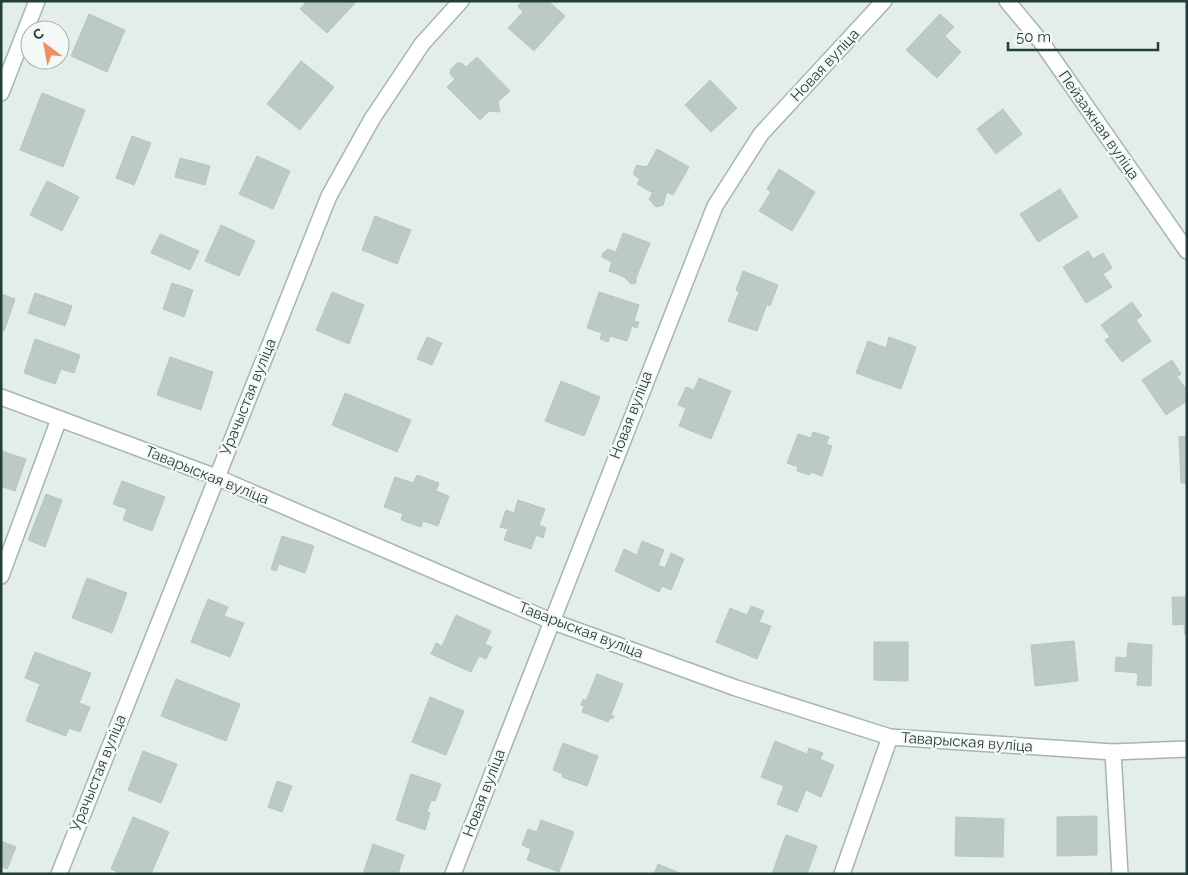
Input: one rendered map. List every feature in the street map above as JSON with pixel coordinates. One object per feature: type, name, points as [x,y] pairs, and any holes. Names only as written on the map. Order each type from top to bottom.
[{"type":"street","points":[[1,93],[36,1]]},
{"type":"street","name":"Урачыстая вуліца","points":[[59,874],[329,196],[372,119],[422,44],[461,1]]},
{"type":"street","name":"Новая вуліца","points":[[453,874],[715,206],[761,134],[884,1]]},
{"type":"street","name":"Пейзажная вуліца","points":[[1007,1],[1042,43],[1187,251]]},
{"type":"street","name":"Таварыская вуліца","points":[[1,397],[216,477],[551,621],[736,688],[890,736],[1113,752],[1187,749]]},
{"type":"street","points":[[1,576],[59,419]]},
{"type":"street","points":[[842,874],[890,736]]},
{"type":"street","points":[[1113,752],[1120,874]]},
{"type":"building","points":[[307,1],[356,2],[327,33],[300,9]]},
{"type":"building","points":[[522,1],[548,1],[565,16],[534,51],[508,28],[523,12],[518,6]]},
{"type":"building","points":[[89,14],[125,30],[107,72],[71,56]]},
{"type":"building","points":[[940,14],[954,27],[945,36],[961,52],[937,78],[906,50]]},
{"type":"building","points":[[477,57],[510,91],[498,102],[500,112],[489,111],[480,120],[447,87],[455,79],[450,74],[451,69],[457,63],[462,63],[466,67]]},
{"type":"building","points":[[301,61],[334,87],[300,130],[267,104]]},
{"type":"building","points":[[710,80],[737,108],[711,132],[685,105]]},
{"type":"building","points":[[42,93],[85,110],[63,167],[20,150]]},
{"type":"building","points":[[1003,109],[1022,134],[996,154],[977,129]]},
{"type":"building","points":[[132,136],[151,143],[134,185],[116,178]]},
{"type":"building","points":[[657,149],[689,167],[673,195],[667,192],[663,205],[656,207],[649,199],[653,193],[637,184],[640,179],[634,175],[634,171],[637,165],[647,167]]},
{"type":"building","points":[[257,156],[290,171],[273,209],[239,194]]},
{"type":"building","points":[[180,158],[210,166],[205,185],[175,177]]},
{"type":"building","points":[[779,169],[815,192],[792,231],[759,211],[771,192],[767,189]]},
{"type":"building","points":[[47,181],[79,197],[62,231],[30,215]]},
{"type":"building","points":[[1060,189],[1078,217],[1038,242],[1020,214]]},
{"type":"building","points":[[375,216],[411,230],[397,264],[362,250]]},
{"type":"building","points":[[221,225],[255,241],[239,276],[205,261]]},
{"type":"building","points":[[623,233],[650,243],[636,278],[636,283],[631,284],[624,277],[609,271],[612,262],[602,257],[603,253],[608,249],[616,252]]},
{"type":"building","points":[[160,234],[199,251],[190,270],[151,253]]},
{"type":"building","points":[[1088,251],[1093,259],[1103,253],[1112,268],[1103,274],[1112,287],[1086,303],[1063,267]]},
{"type":"building","points":[[743,271],[778,285],[770,306],[767,304],[757,331],[728,321],[739,292],[736,290]]},
{"type":"building","points":[[172,283],[193,290],[184,317],[163,309]]},
{"type":"building","points":[[332,292],[364,305],[349,344],[316,330]]},
{"type":"building","points":[[599,292],[639,305],[634,321],[639,322],[637,328],[632,326],[627,341],[610,336],[608,342],[600,339],[602,333],[587,328]]},
{"type":"building","points":[[35,293],[72,306],[65,326],[28,313]]},
{"type":"building","points":[[1,294],[15,299],[4,331],[1,330]]},
{"type":"building","points":[[1132,302],[1142,316],[1136,320],[1151,341],[1122,362],[1105,340],[1110,337],[1101,325]]},
{"type":"building","points":[[427,337],[442,343],[432,365],[417,359]]},
{"type":"building","points":[[889,337],[916,347],[901,389],[856,373],[868,341],[886,348]]},
{"type":"building","points":[[35,339],[80,355],[74,373],[61,369],[55,384],[24,373]]},
{"type":"building","points":[[170,357],[213,372],[201,410],[157,395]]},
{"type":"building","points":[[1172,360],[1181,374],[1177,377],[1187,390],[1187,401],[1166,415],[1142,380]]},
{"type":"building","points":[[699,378],[731,391],[711,439],[679,426],[686,408],[678,405],[686,387],[694,390]]},
{"type":"building","points":[[561,381],[600,397],[584,436],[545,421]]},
{"type":"building","points":[[345,393],[411,420],[397,452],[332,425]]},
{"type":"building","points":[[813,432],[829,437],[826,444],[832,446],[822,476],[811,472],[810,475],[797,471],[798,467],[787,463],[798,434],[811,438]]},
{"type":"building","points":[[1187,436],[1187,483],[1181,483],[1179,437]]},
{"type":"building","points":[[1,451],[26,459],[15,491],[1,486]]},
{"type":"building","points":[[417,475],[439,483],[436,491],[449,496],[438,526],[423,521],[421,527],[401,520],[403,514],[384,507],[395,477],[413,483]]},
{"type":"building","points":[[122,481],[165,497],[152,531],[123,520],[127,509],[113,504]]},
{"type":"building","points":[[46,494],[62,500],[45,547],[28,540]]},
{"type":"building","points":[[518,500],[545,509],[539,525],[546,528],[543,538],[536,535],[531,549],[504,540],[508,529],[500,527],[506,510],[514,513]]},
{"type":"building","points":[[282,536],[314,546],[305,573],[279,564],[276,571],[271,569]]},
{"type":"building","points":[[642,541],[664,550],[658,565],[665,568],[671,553],[684,559],[671,590],[662,586],[659,592],[615,571],[624,549],[637,555]]},
{"type":"building","points":[[87,578],[127,593],[112,633],[72,618]]},
{"type":"building","points":[[1172,597],[1187,597],[1187,635],[1185,635],[1184,624],[1173,625]]},
{"type":"building","points":[[208,599],[228,607],[224,616],[244,623],[230,657],[191,642]]},
{"type":"building","points":[[751,606],[764,611],[759,622],[771,626],[757,659],[716,642],[730,608],[747,615]]},
{"type":"building","points":[[456,615],[491,631],[485,644],[492,647],[486,659],[479,656],[471,672],[431,654],[436,643],[442,646]]},
{"type":"building","points":[[1074,641],[1078,681],[1035,686],[1031,645]]},
{"type":"building","points":[[874,642],[908,642],[908,681],[874,680]]},
{"type":"building","points":[[1128,643],[1152,645],[1151,686],[1137,685],[1138,673],[1115,671],[1116,657],[1127,658]]},
{"type":"building","points":[[35,652],[91,673],[79,703],[90,707],[80,732],[69,728],[66,736],[26,721],[40,684],[25,678]]},
{"type":"building","points":[[597,674],[623,684],[611,715],[614,716],[608,722],[582,712],[584,706],[581,705],[583,699],[586,701]]},
{"type":"building","points":[[176,679],[240,704],[226,741],[161,716]]},
{"type":"building","points":[[430,697],[464,711],[446,755],[412,742]]},
{"type":"building","points":[[775,741],[807,754],[809,748],[823,753],[820,759],[834,765],[821,797],[806,790],[797,812],[777,804],[784,786],[761,777]]},
{"type":"building","points":[[563,743],[598,756],[587,786],[562,777],[563,774],[553,770]]},
{"type":"building","points":[[143,751],[177,764],[161,803],[128,790]]},
{"type":"building","points":[[411,774],[441,784],[435,801],[431,800],[427,812],[430,813],[425,830],[396,820]]},
{"type":"building","points":[[277,781],[292,786],[282,812],[268,807]]},
{"type":"building","points":[[1097,816],[1097,855],[1057,856],[1057,817]]},
{"type":"building","points":[[133,817],[169,832],[151,874],[122,874],[111,869]]},
{"type":"building","points":[[956,817],[1004,819],[1003,857],[955,856]]},
{"type":"building","points":[[541,820],[574,832],[559,872],[527,860],[531,849],[522,845],[528,829],[537,832]]},
{"type":"building","points":[[786,835],[817,846],[807,874],[772,874]]},
{"type":"building","points":[[1,841],[16,847],[7,869],[1,866]]},
{"type":"building","points":[[373,844],[404,855],[398,874],[363,874]]},
{"type":"building","points":[[658,864],[682,874],[654,874]]}]
